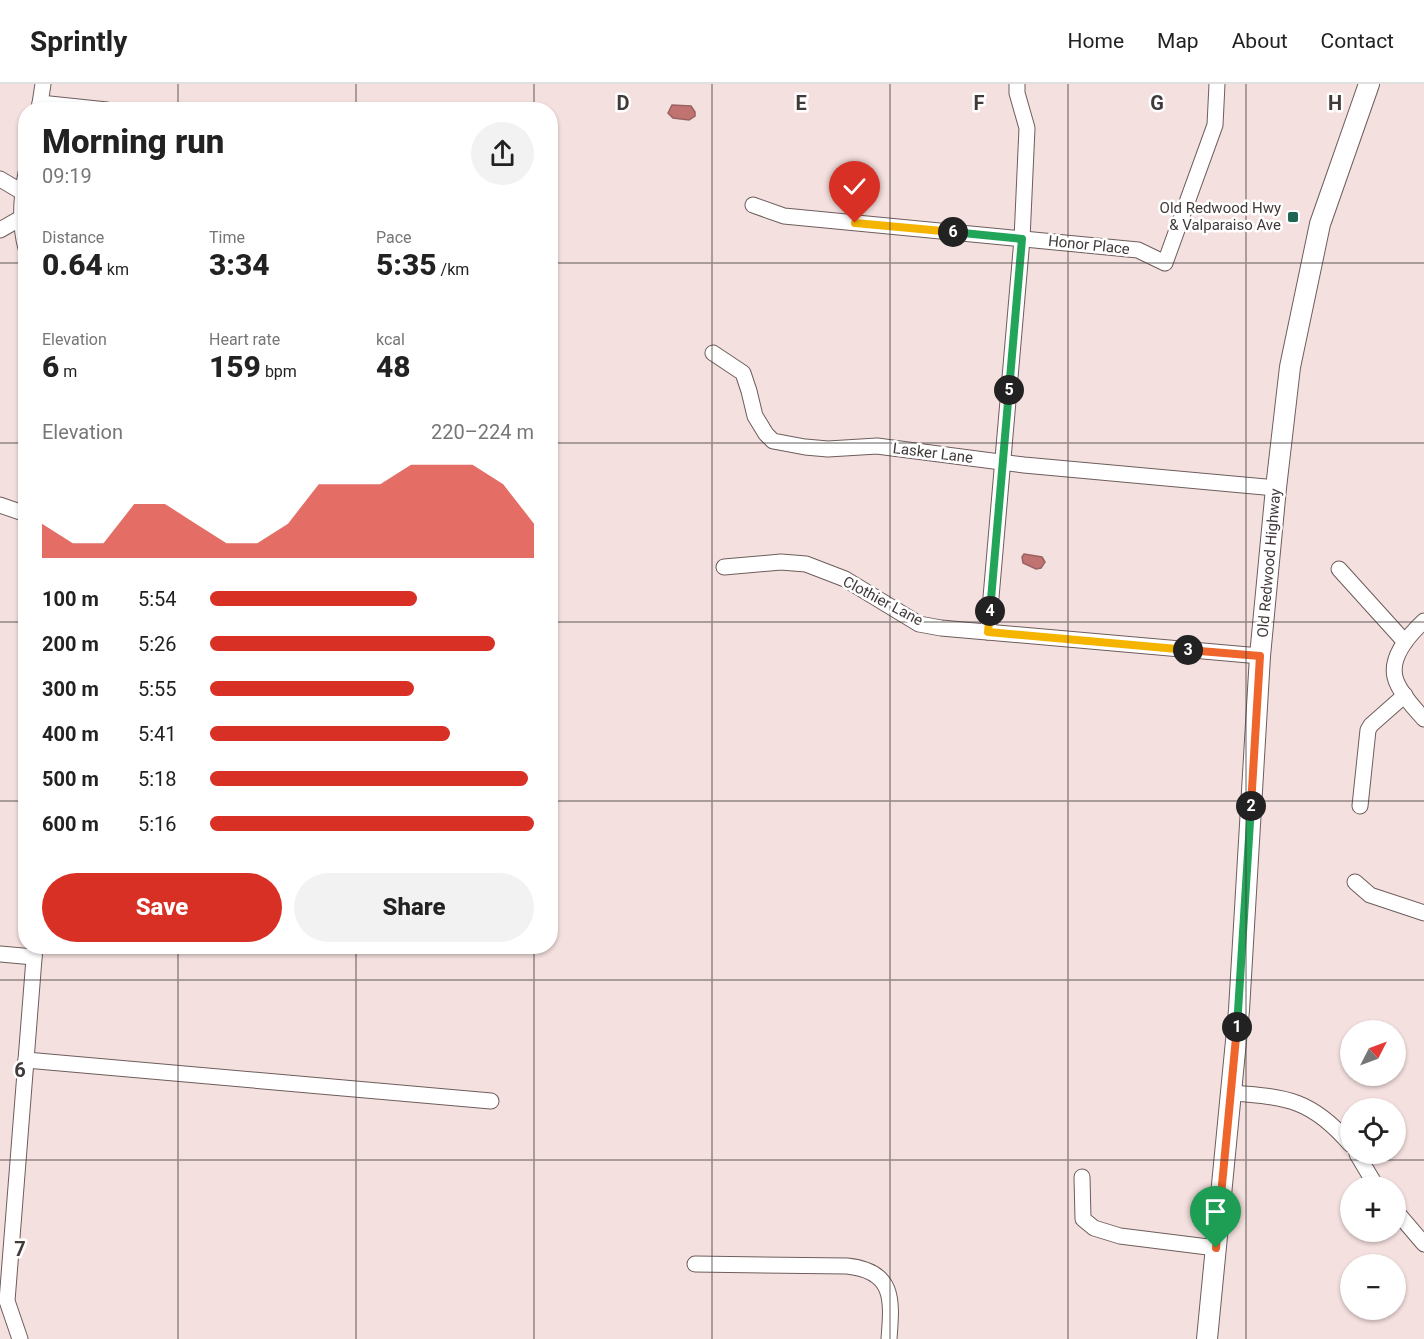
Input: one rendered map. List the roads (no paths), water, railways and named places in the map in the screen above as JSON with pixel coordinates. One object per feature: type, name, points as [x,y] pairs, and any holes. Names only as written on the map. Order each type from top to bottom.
[{"type":"main road","name":"Old Redwood Highway","points":[[1207,1339],[1232,1093],[1260,656],[1290,367],[1320,224],[1369,84]]},
{"type":"street","points":[[40,102],[43,84]]},
{"type":"street","points":[[988,632],[1022,239],[1027,128],[1017,93],[1017,84]]},
{"type":"street","name":"Honor Place","points":[[753,204],[784,216],[1138,250],[1165,263],[1215,125],[1217,84]]},
{"type":"street","points":[[0,179],[18,190]]},
{"type":"street","points":[[0,230],[18,220]]},
{"type":"street","name":"Lasker Lane","points":[[712,353],[743,373],[755,417],[773,441],[828,449],[877,446],[1002,462],[1276,488]]},
{"type":"street","points":[[0,505],[18,511]]},
{"type":"street","name":"Clothier Lane","points":[[724,567],[781,562],[806,564],[845,579],[919,624],[1260,656]]},
{"type":"street","points":[[1339,570],[1405,642]]},
{"type":"street","points":[[1424,621],[1397,652],[1394,676],[1405,695],[1424,719]]},
{"type":"street","points":[[1360,806],[1368,730],[1371,724],[1405,695]]},
{"type":"street","points":[[1355,882],[1370,895],[1424,913]]},
{"type":"street","points":[[0,954],[18,953]]},
{"type":"street","points":[[20,1339],[3,1301],[35,954]]},
{"type":"street","points":[[26,1060],[491,1101]]},
{"type":"street","points":[[1232,1093],[1286,1099],[1313,1109],[1340,1132]]},
{"type":"street","points":[[1082,1177],[1083,1219],[1094,1228],[1120,1236],[1216,1248]]},
{"type":"street","points":[[1406,1223],[1424,1244]]},
{"type":"street","points":[[695,1264],[847,1266],[868,1270],[881,1278],[890,1296],[889,1339]]},
{"type":"place","name":"Old Redwood Hwy & Valparaiso Ave","points":[[1293,217]]}]
